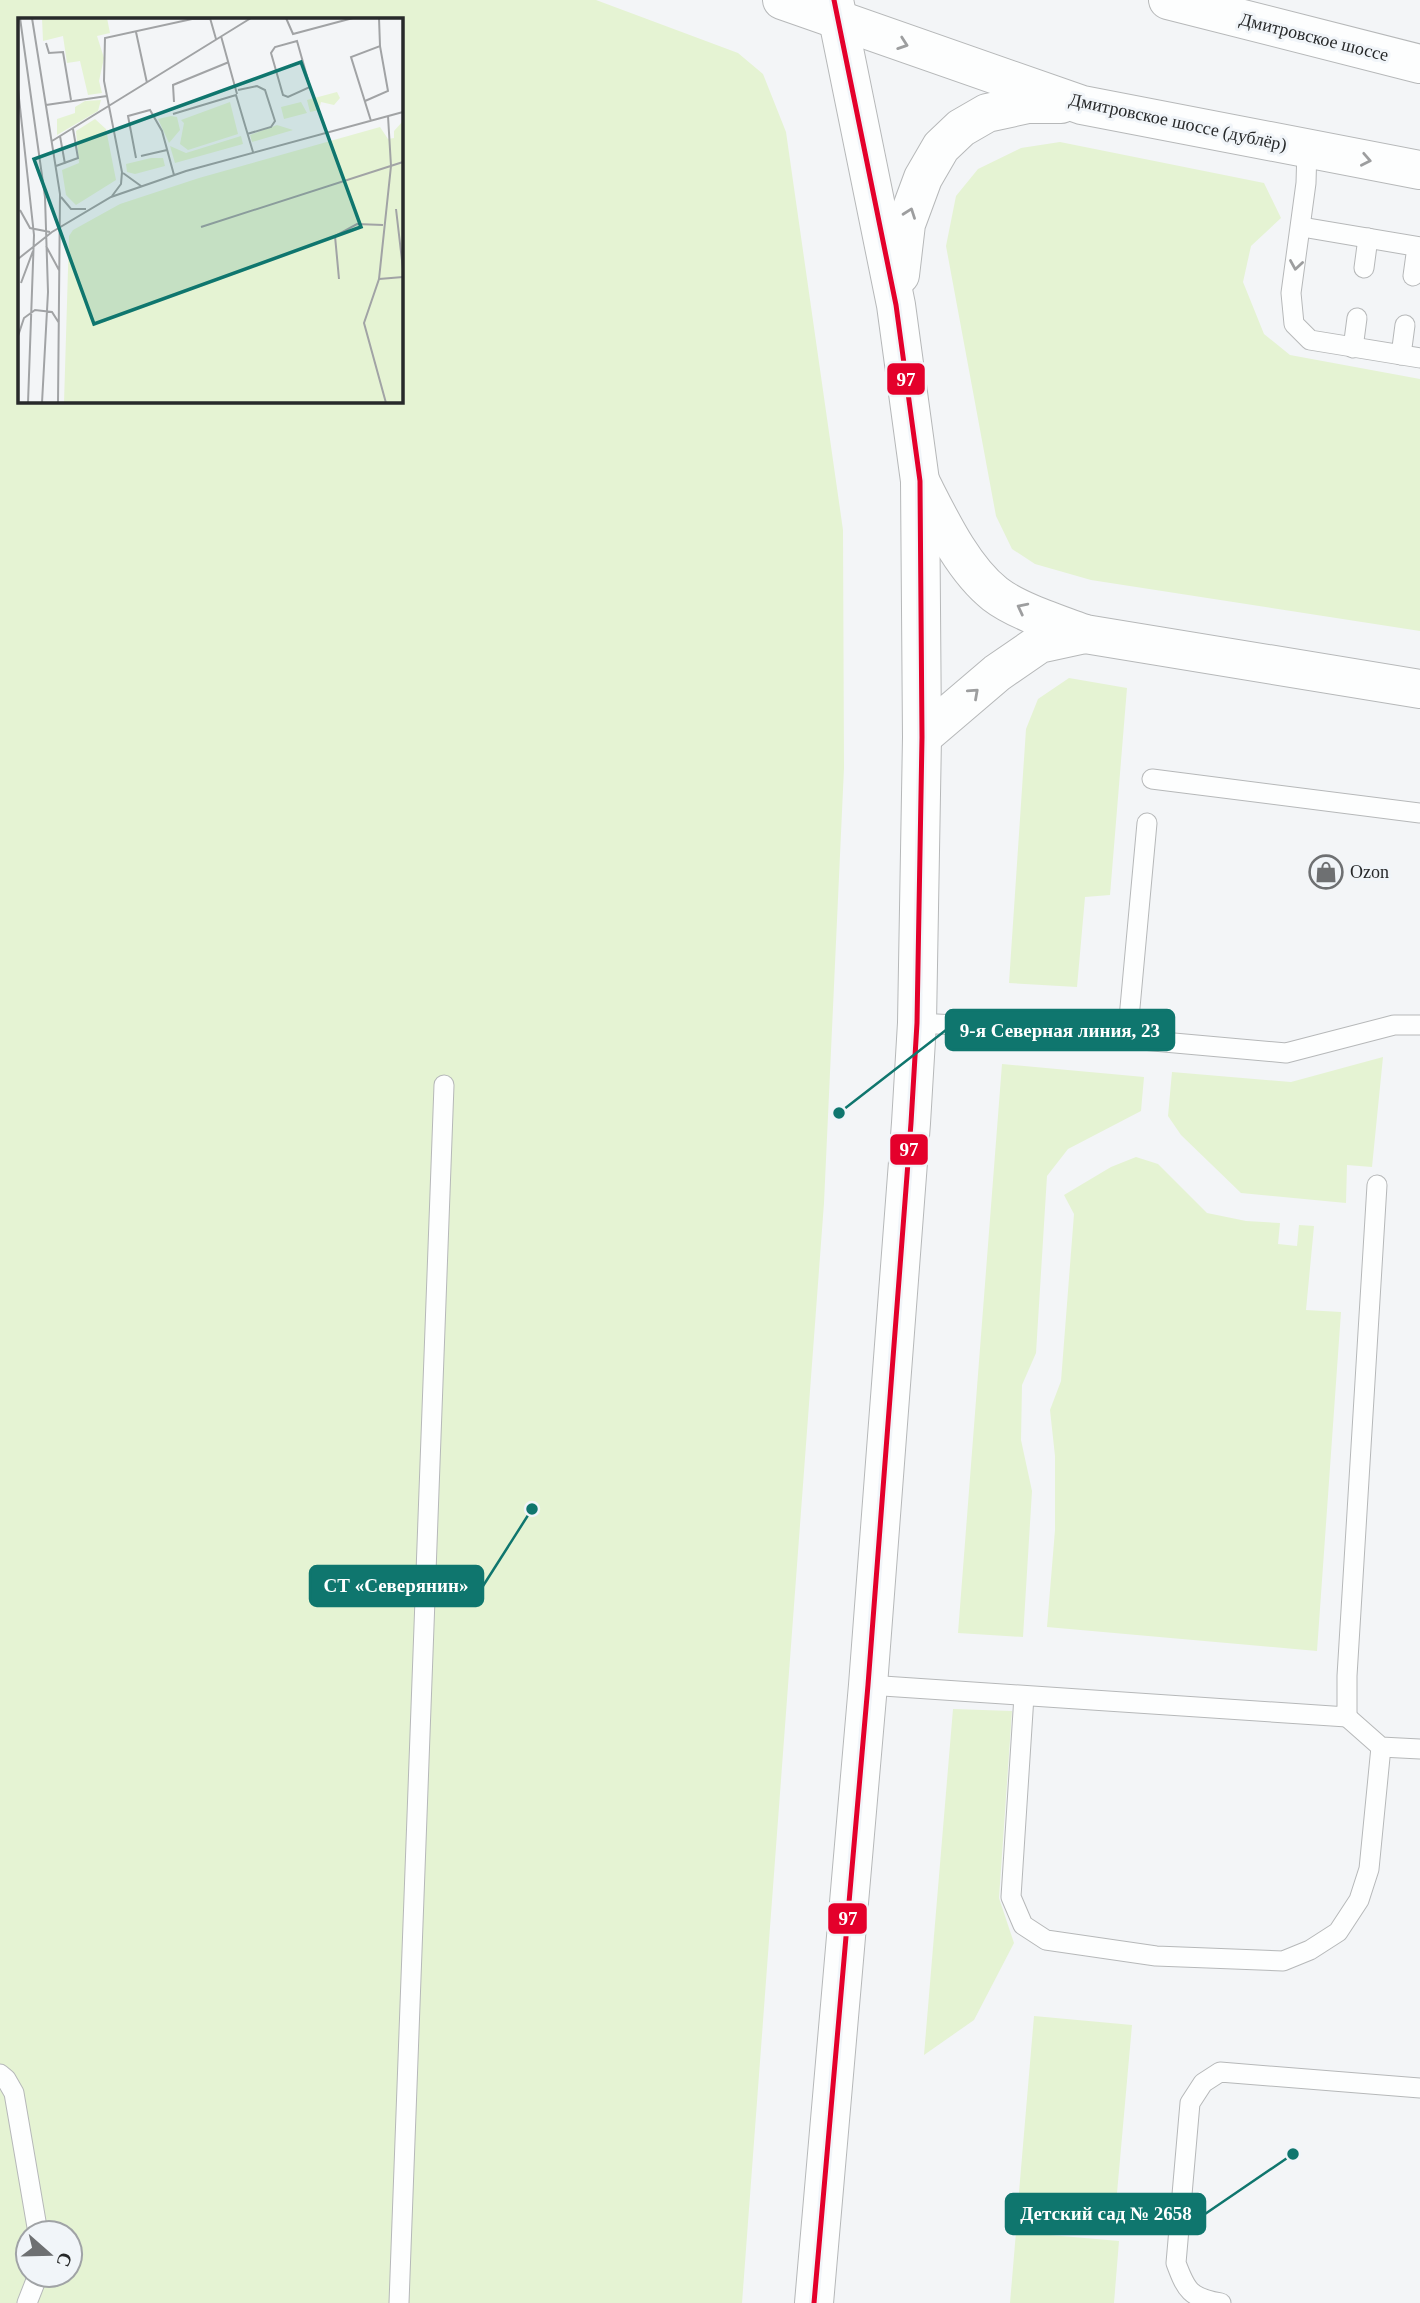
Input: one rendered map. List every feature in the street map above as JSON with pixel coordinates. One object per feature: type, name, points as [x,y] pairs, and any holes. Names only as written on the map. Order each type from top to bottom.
[{"type":"main road","name":"Дмитровское шоссе (дублёр)","points":[[782,0],[836,10],[1082,105],[1420,170]]},
{"type":"main road","name":"Дмитровское шоссе","points":[[1168,0],[1420,64]]},
{"type":"main road","points":[[814,2303],[868,1685],[917,1023],[922,737],[920,481],[896,305],[836,10]]},
{"type":"main road","points":[[896,305],[906,224],[923,178],[941,147],[961,128],[987,113],[1028,104],[1082,105]]},
{"type":"main road","points":[[920,481],[946,531],[975,573],[995,594],[1032,613],[1084,634],[1420,689]]},
{"type":"main road","points":[[922,737],[996,673],[1040,644],[1084,634]]},
{"type":"lane","points":[[1307,148],[1306,183],[1291,293],[1294,324],[1310,340],[1410,357],[1405,325]]},
{"type":"lane","points":[[1301,226],[1418,247],[1413,276]]},
{"type":"lane","points":[[1364,268],[1368,238]]},
{"type":"lane","points":[[1353,348],[1357,318]]},
{"type":"lane","points":[[1152,779],[1420,813]]},
{"type":"lane","points":[[1127,1040],[1147,823]]},
{"type":"lane","points":[[917,1023],[996,1027],[1286,1053],[1394,1025],[1420,1025]]},
{"type":"lane","points":[[399,2303],[444,1085]]},
{"type":"lane","points":[[1347,1717],[1377,1185]]},
{"type":"lane","points":[[868,1685],[1347,1717],[1381,1747],[1420,1749]]},
{"type":"lane","points":[[1024,1696],[1011,1897],[1023,1925],[1046,1940],[1156,1956],[1283,1961],[1310,1950],[1338,1932],[1359,1900],[1369,1869],[1381,1747]]},
{"type":"lane","points":[[1221,2303],[1205,2301],[1185,2288],[1177,2263],[1190,2103],[1203,2083],[1220,2071],[1420,2088]]},
{"type":"lane","points":[[0,2074],[14,2092],[36,2219]]},
{"type":"green space","points":[[0,0],[596,0],[738,53],[763,74],[786,132],[843,530],[844,768],[824,1203],[742,2303],[0,2303]]},
{"type":"green space","points":[[1060,142],[1264,183],[1281,218],[1251,246],[1243,282],[1264,334],[1290,355],[1420,379],[1420,631],[1091,580],[1035,564],[1012,549],[996,516],[946,246],[956,196],[978,169],[1021,148]]},
{"type":"green space","points":[[1069,678],[1127,688],[1110,895],[1085,897],[1077,987],[1009,983],[1026,729],[1038,699]]},
{"type":"green space","points":[[1383,1057],[1372,1167],[1347,1165],[1346,1203],[1241,1193],[1181,1135],[1168,1116],[1172,1072],[1291,1082]]},
{"type":"green space","points":[[1002,1064],[1144,1077],[1141,1111],[1068,1149],[1047,1176],[1036,1353],[1022,1385],[1021,1440],[1032,1491],[1023,1637],[958,1633]]},
{"type":"green space","points":[[1136,1157],[1158,1164],[1207,1213],[1246,1221],[1280,1223],[1278,1244],[1297,1246],[1299,1225],[1314,1226],[1306,1310],[1341,1312],[1317,1651],[1047,1627],[1055,1530],[1055,1456],[1050,1410],[1061,1381],[1074,1214],[1064,1195],[1111,1167]]},
{"type":"green space","points":[[953,1709],[1012,1711],[999,1898],[1014,1943],[974,2020],[924,2055]]},
{"type":"green space","points":[[1034,2016],[1132,2025],[1117,2193],[1018,2204]]},
{"type":"green space","points":[[1016,2232],[1119,2241],[1114,2303],[1010,2303]]},
{"type":"transit line","name":"97","points":[[814,2303],[868,1685],[911,1123],[917,1023],[922,737],[920,481],[896,305],[834,0]]},
{"type":"place","name":"Ozon","points":[[1326,872]]},
{"type":"place","name":"9-я Северная линия, 23","points":[[839,1113]]},
{"type":"place","name":"СТ «Северянин»","points":[[532,1509]]},
{"type":"place","name":"Детский сад № 2658","points":[[1293,2154]]}]
